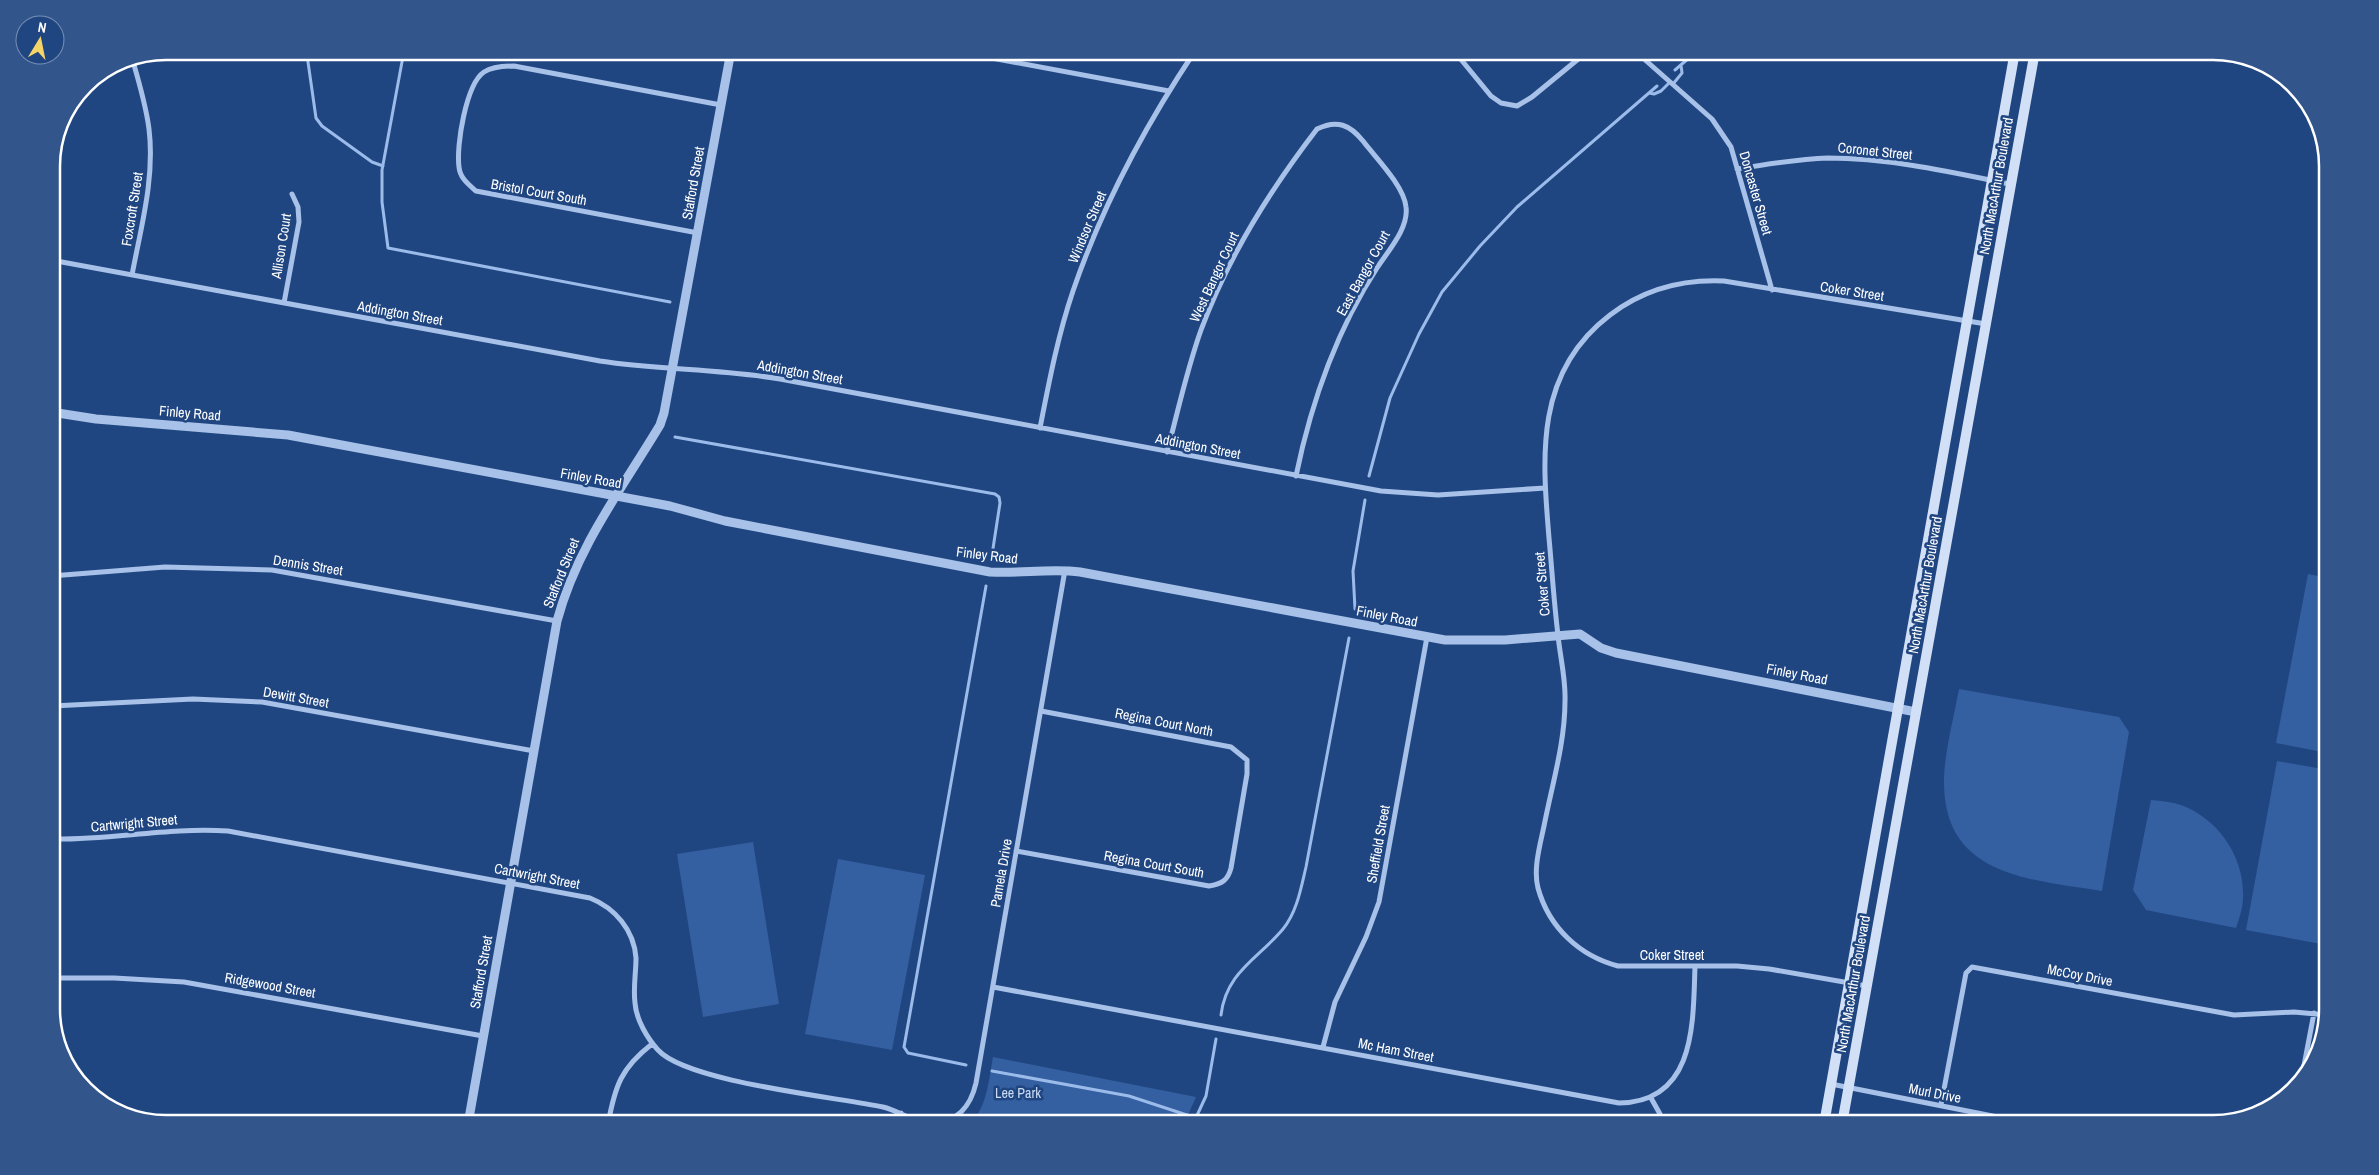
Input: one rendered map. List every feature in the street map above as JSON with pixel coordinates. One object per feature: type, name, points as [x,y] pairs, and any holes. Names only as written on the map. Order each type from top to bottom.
[{"type":"main road","name":"North MacArthur Boulevard","points":[[1826,1115],[2014,60]]},
{"type":"main road","name":"North MacArthur Boulevard","points":[[1843,1115],[2033,60]]},
{"type":"main road","points":[[1951,409],[1970,412]]},
{"type":"main road","points":[[1936,497],[1954,500]]},
{"type":"main road","points":[[1910,643],[1928,646]]},
{"type":"street","name":"Stafford Street","points":[[470,1115],[557,621],[577,566],[614,495],[660,424],[666,402],[730,60]]},
{"type":"street","points":[[1002,60],[1169,91]]},
{"type":"street","name":"Windsor Street","points":[[1040,428],[1062,326],[1082,265],[1117,185],[1169,91],[1189,60]]},
{"type":"street","points":[[1461,60],[1491,96],[1501,104],[1517,106],[1532,98],[1577,60]]},
{"type":"street","name":"Doncaster Street","points":[[1645,60],[1712,119],[1731,147],[1772,290]]},
{"type":"street","name":"Foxcroft Street","points":[[132,275],[148,190],[150,162],[149,131],[145,105],[134,65]]},
{"type":"street","name":"Bristol Court South","points":[[698,233],[476,191],[462,176],[459,168],[459,148],[468,96],[474,83],[484,72],[504,66],[514,66],[722,105]]},
{"type":"street","name":"East Bangor Court","points":[[1296,476],[1305,431],[1324,376],[1343,332],[1370,279],[1405,222],[1406,207],[1401,191],[1353,128],[1338,123],[1317,129]]},
{"type":"street","name":"West Bangor Court","points":[[1167,452],[1187,374],[1202,329],[1242,240],[1317,129]]},
{"type":"street","name":"Coronet Street","points":[[1737,169],[1799,159],[1844,158],[1910,165],[2010,184]]},
{"type":"street","name":"Allison Court","points":[[284,303],[299,222],[298,207],[292,194]]},
{"type":"street","name":"Addington Street","points":[[60,262],[600,361],[713,370],[780,379],[1296,476],[1402,494],[1438,495],[1544,488]]},
{"type":"street","name":"Coker Street","points":[[1867,986],[1769,969],[1737,966],[1618,966],[1601,962],[1577,948],[1560,931],[1544,906],[1537,886],[1538,858],[1564,730],[1565,681],[1558,636],[1544,488],[1544,443],[1554,388],[1577,346],[1598,324],[1627,302],[1648,292],[1678,283],[1703,280],[1724,281],[1986,324]]},
{"type":"street","name":"Finley Road","points":[[60,413],[96,419],[288,435],[614,495],[670,506],[734,523],[990,572],[1010,574],[1065,570],[1427,637],[1465,641],[1580,634],[1601,648],[1616,652],[1916,712]]},
{"type":"street","name":"Dennis Street","points":[[60,575],[165,567],[272,570],[557,621]]},
{"type":"street","name":"Pamela Drive","points":[[957,1115],[966,1108],[973,1096],[976,1083],[1065,570]]},
{"type":"street","name":"Sheffield Street","points":[[1324,1048],[1335,1002],[1366,937],[1378,902],[1427,637]]},
{"type":"street","name":"Dewitt Street","points":[[60,706],[229,699],[262,702],[534,751]]},
{"type":"street","name":"Regina Court North","points":[[1041,711],[1231,746],[1247,760],[1248,774],[1244,792]]},
{"type":"street","name":"Regina Court South","points":[[1016,851],[1210,886],[1219,885],[1228,877],[1244,792]]},
{"type":"street","name":"Cartwright Street","points":[[60,839],[190,830],[228,831],[590,898],[600,902],[621,920],[634,943],[636,957],[635,1004],[640,1021],[652,1044],[668,1060],[692,1070],[885,1108],[901,1113]]},
{"type":"street","name":"Mc Ham Street","points":[[993,987],[1620,1103],[1637,1103],[1651,1098],[1668,1088],[1680,1071],[1687,1048],[1693,1016],[1695,966]]},
{"type":"street","name":"McCoy Drive","points":[[1941,1105],[1966,973],[1972,967],[2234,1015],[2319,1014]]},
{"type":"street","name":"Ridgewood Street","points":[[60,978],[114,978],[184,982],[483,1036]]},
{"type":"street","points":[[2305,1062],[2314,1013]]},
{"type":"street","points":[[610,1115],[615,1088],[621,1076],[636,1056],[652,1044]]},
{"type":"street","name":"Murl Drive","points":[[1831,1084],[1990,1115]]},
{"type":"street","points":[[1651,1098],[1660,1115]]},
{"type":"street","name":"Pamela Drive","points":[[901,1113],[905,1115]]},
{"type":"green space","points":[[2308,574],[2319,576],[2319,751],[2276,743]]},
{"type":"green space","points":[[1959,689],[2119,717],[2129,732],[2102,891],[2020,876],[1996,867],[1975,855],[1958,837],[1948,812],[1944,770]]},
{"type":"green space","points":[[2277,761],[2319,768],[2319,944],[2246,930]]},
{"type":"green space","points":[[2151,800],[2178,804],[2195,811],[2218,830],[2227,842],[2240,869],[2242,883],[2242,906],[2236,928],[2146,910],[2133,890]]},
{"type":"green space","points":[[753,842],[779,1004],[703,1017],[677,854]]},
{"type":"green space","points":[[838,859],[925,875],[892,1050],[805,1034]]},
{"type":"green space","name":"Lee Park","points":[[993,1057],[1196,1097],[1188,1115],[977,1115],[988,1084]]},
{"type":"waterway","points":[[308,60],[316,118],[322,126],[372,162],[383,166]]},
{"type":"waterway","points":[[402,60],[382,170],[382,202],[388,248],[670,302]]},
{"type":"waterway","points":[[1675,70],[1687,60]]},
{"type":"waterway","points":[[1673,84],[1682,73],[1681,65]]},
{"type":"waterway","points":[[1649,93],[1654,94],[1661,91],[1670,82]]},
{"type":"waterway","points":[[1369,476],[1390,398],[1419,334],[1442,292],[1480,246],[1517,207],[1657,86]]},
{"type":"waterway","points":[[675,437],[995,494],[999,497],[1000,503],[992,555]]},
{"type":"waterway","points":[[1355,609],[1353,571],[1365,500]]},
{"type":"waterway","points":[[966,1065],[908,1053],[904,1047],[986,586]]},
{"type":"waterway","points":[[1221,1015],[1224,1000],[1236,977],[1283,929],[1292,915],[1298,900],[1306,867],[1349,638]]},
{"type":"waterway","points":[[1197,1115],[1206,1096],[1216,1039]]},
{"type":"waterway","points":[[992,1071],[1129,1096],[1187,1115]]}]
